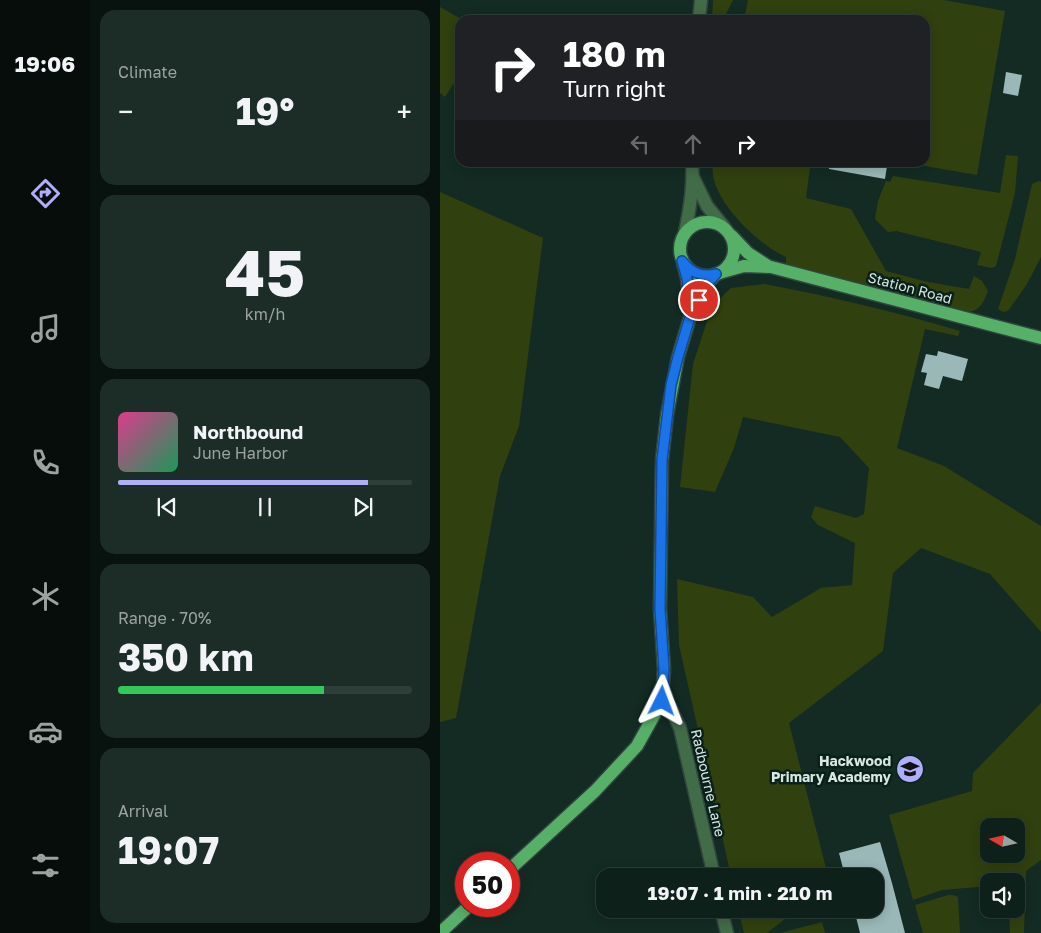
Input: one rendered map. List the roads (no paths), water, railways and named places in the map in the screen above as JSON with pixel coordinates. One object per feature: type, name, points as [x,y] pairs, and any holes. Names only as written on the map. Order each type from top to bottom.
[{"type":"main road","points":[[520,860],[595,792],[637,746],[662,701],[664,669],[660,609],[662,460],[671,385],[691,314],[706,285],[726,268],[734,251],[733,242],[727,231],[717,223],[699,222],[691,226],[685,232],[680,246],[687,278],[691,314]]},
{"type":"main road","name":"Station Road","points":[[727,231],[748,253],[771,267]]},
{"type":"main road","points":[[682,261],[693,272],[700,275],[717,274]]},
{"type":"main road","name":"Station Road","points":[[717,274],[744,266],[771,267],[1041,338]]},
{"type":"main road","points":[[440,933],[457,917]]},
{"type":"street","points":[[700,15],[701,0]]},
{"type":"street","points":[[685,232],[690,207],[692,167]]},
{"type":"street","points":[[693,177],[707,206],[727,231]]},
{"type":"street","name":"Radbourne Lane","points":[[662,701],[670,707],[680,728],[712,868]]},
{"type":"street","points":[[723,918],[727,933]]},
{"type":"place","name":"Hackwood Primary Academy","points":[[910,769]]}]
